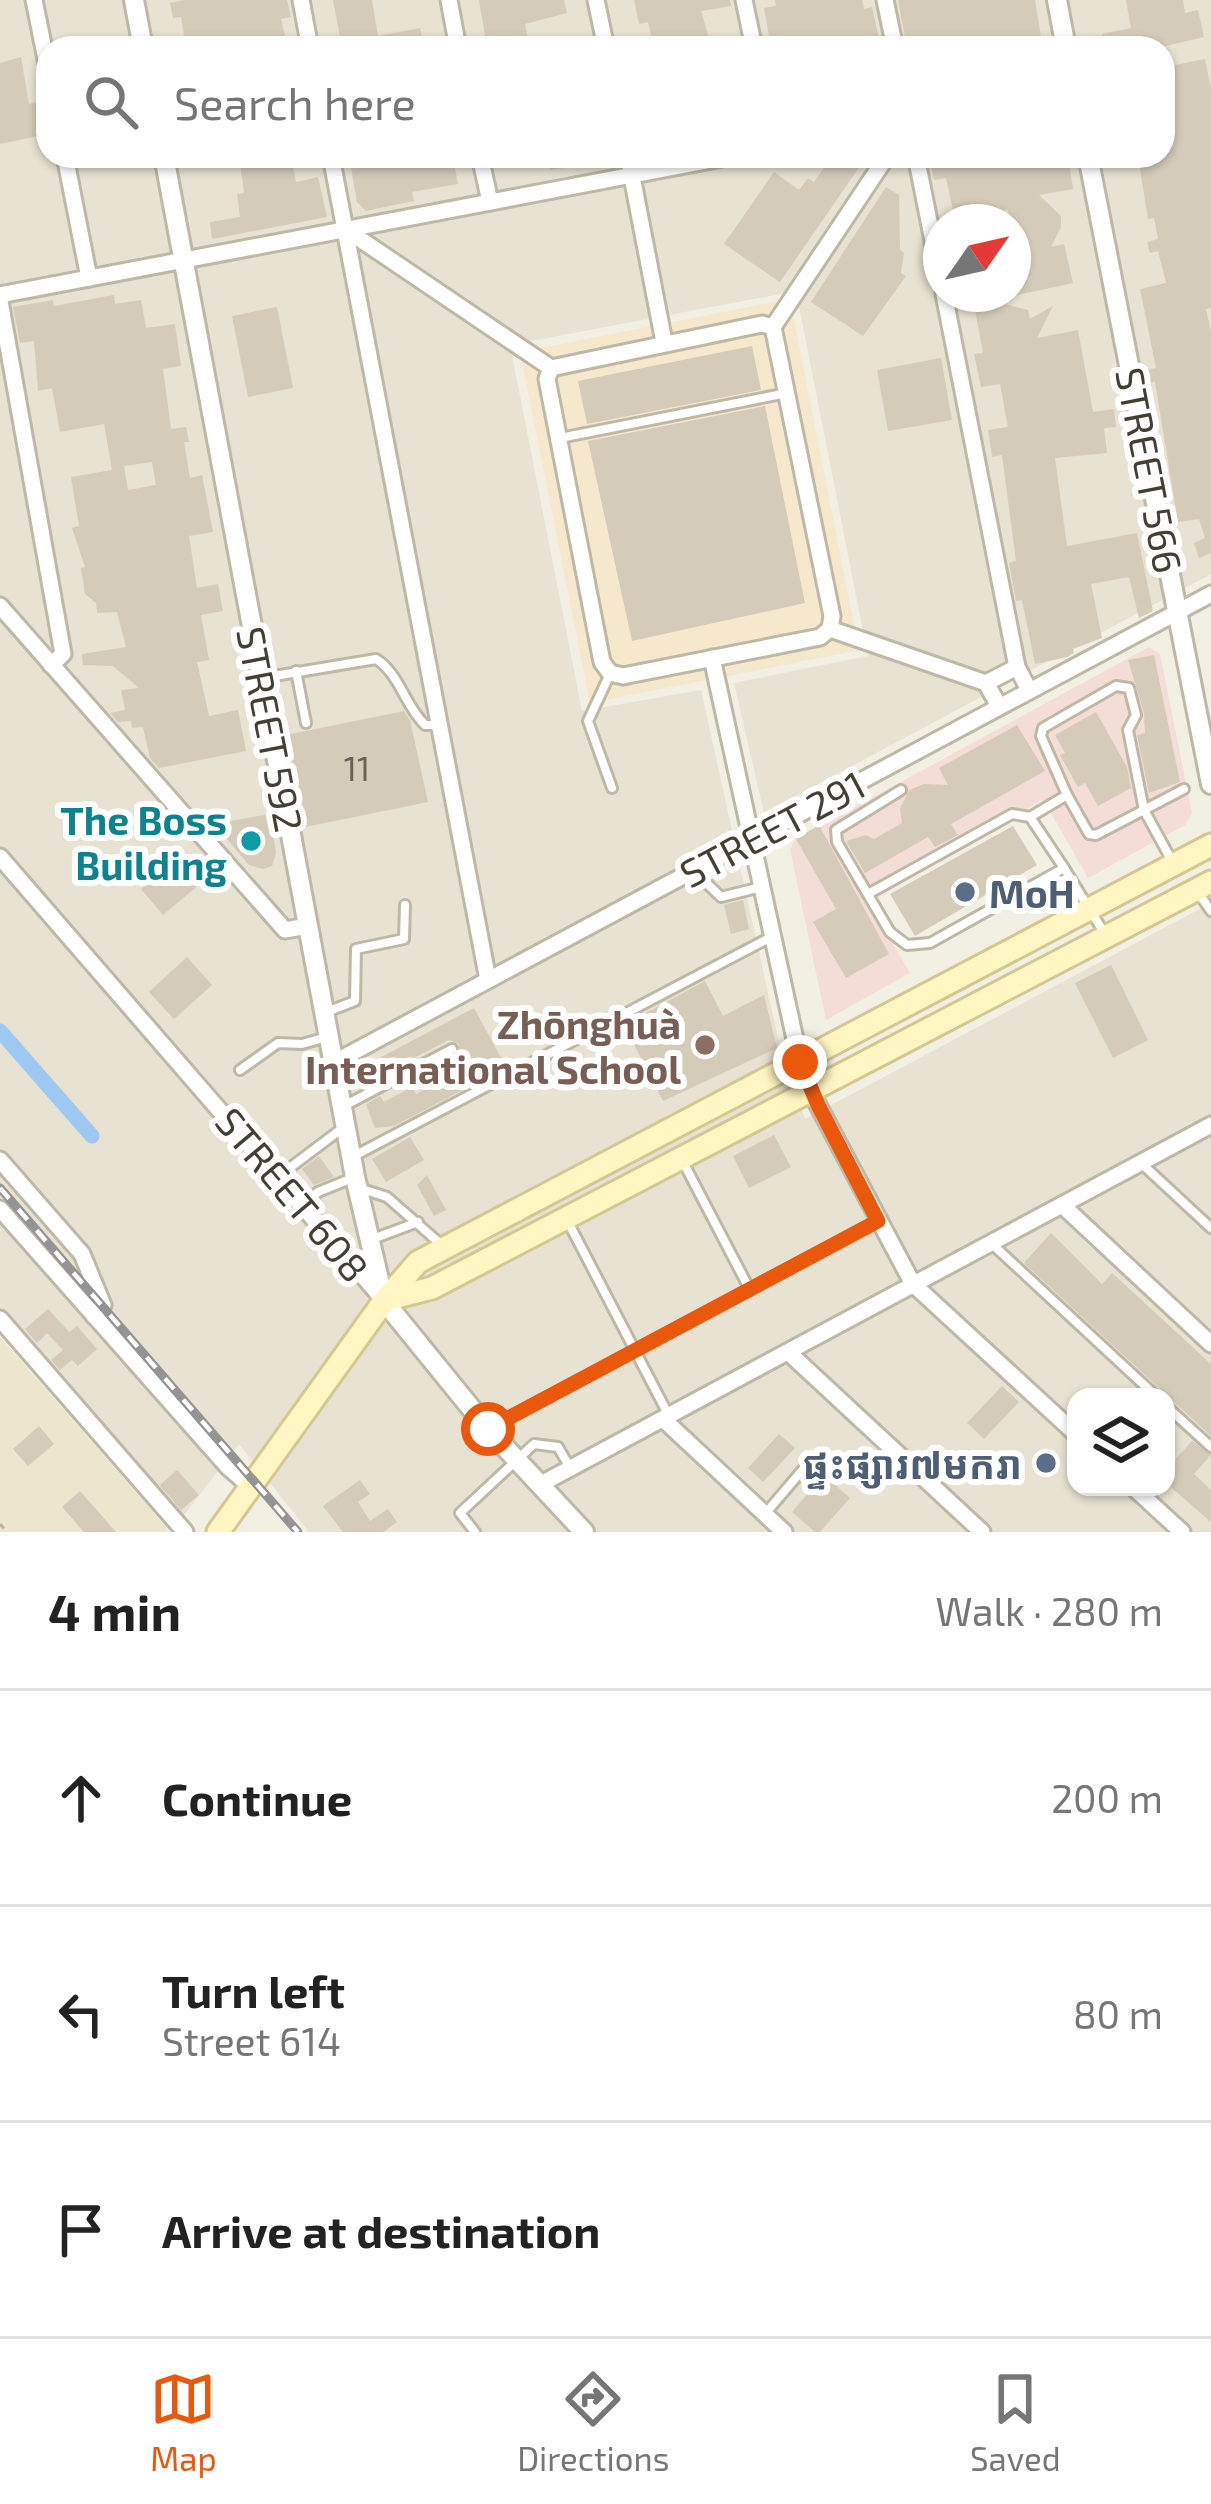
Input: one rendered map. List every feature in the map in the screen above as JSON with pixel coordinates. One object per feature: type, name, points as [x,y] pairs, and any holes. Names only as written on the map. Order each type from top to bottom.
[{"type":"main road","points":[[222,1530],[384,1300],[418,1262],[1211,845]]},
{"type":"main road","points":[[384,1300],[432,1288],[1204,886]]},
{"type":"main road","points":[[990,962],[1005,990]]},
{"type":"street","points":[[34,0],[41,36]]},
{"type":"street","points":[[134,0],[141,36]]},
{"type":"street","points":[[301,0],[308,36]]},
{"type":"street","points":[[449,0],[456,36]]},
{"type":"street","points":[[596,0],[604,36]]},
{"type":"street","points":[[744,0],[752,36]]},
{"type":"street","points":[[885,0],[892,36]]},
{"type":"street","points":[[1057,0],[1064,36]]},
{"type":"street","points":[[67,168],[89,278]]},
{"type":"street","name":"STREET 592","points":[[166,168],[354,1174],[384,1300]]},
{"type":"street","points":[[333,168],[488,980]]},
{"type":"street","points":[[483,168],[490,202]]},
{"type":"street","points":[[631,168],[664,341]]},
{"type":"street","points":[[51,665],[63,654],[0,298],[669,168]]},
{"type":"street","points":[[550,368],[548,379],[602,662],[610,673],[623,676],[820,637],[830,629],[832,616],[773,327],[878,168]]},
{"type":"street","points":[[918,168],[926,204]]},
{"type":"street","name":"STREET 566","points":[[1090,168],[1211,784]]},
{"type":"street","points":[[345,230],[550,368],[664,341],[762,324],[773,327]]},
{"type":"street","points":[[948,312],[1017,667],[1029,690]]},
{"type":"street","name":"STREET 291","points":[[334,1064],[1211,593]]},
{"type":"street","points":[[0,606],[285,930],[308,926]]},
{"type":"street","points":[[830,629],[986,683],[999,706]]},
{"type":"street","points":[[712,658],[800,1062],[811,1092],[913,1284],[1067,1427]]},
{"type":"street","points":[[986,683],[1017,667]]},
{"type":"street","name":"STREET 608","points":[[0,856],[304,1205],[488,1429],[584,1532]]},
{"type":"street","points":[[539,1485],[1211,1125]]},
{"type":"street","points":[[0,1160],[89,1265],[103,1305],[94,1316]]},
{"type":"street","points":[[1062,1205],[1211,1344]]},
{"type":"street","points":[[0,1209],[228,1468],[250,1486]]},
{"type":"street","points":[[0,1319],[185,1532]]},
{"type":"street","points":[[788,1352],[982,1532]]},
{"type":"street","points":[[666,1417],[784,1532]]},
{"type":"street","points":[[1143,1496],[1182,1532]]},
{"type":"lane","points":[[560,438],[788,393]]},
{"type":"lane","points":[[262,678],[376,659],[385,664],[411,712],[424,725],[438,725]]},
{"type":"lane","points":[[296,671],[307,723]]},
{"type":"lane","points":[[610,673],[588,721],[612,788]]},
{"type":"lane","points":[[1174,865],[1144,810],[1127,730],[1136,715],[1129,688],[1116,686],[1043,728],[1041,736],[1089,834],[1101,833],[1144,810],[1184,789]]},
{"type":"lane","points":[[901,790],[836,830],[837,842],[890,932],[907,945],[930,943],[1064,868]]},
{"type":"lane","points":[[1030,818],[1067,795]]},
{"type":"lane","points":[[868,894],[1012,814],[1030,818],[1107,938]]},
{"type":"lane","points":[[694,871],[721,897],[761,887]]},
{"type":"lane","points":[[1204,886],[1211,911]]},
{"type":"lane","points":[[324,1012],[355,1001],[356,949],[407,936],[405,905]]},
{"type":"lane","points":[[304,1205],[318,1192],[772,936]]},
{"type":"lane","points":[[240,1070],[278,1043],[302,1044],[329,1037]]},
{"type":"lane","points":[[279,1176],[344,1117],[452,1049]]},
{"type":"lane","points":[[681,1159],[750,1290]]},
{"type":"lane","points":[[1141,1163],[1211,1228]]},
{"type":"lane","points":[[354,1174],[445,1248]]},
{"type":"lane","points":[[567,1219],[666,1417]]},
{"type":"lane","points":[[635,1350],[878,1221]]},
{"type":"lane","points":[[370,1240],[418,1222]]},
{"type":"lane","points":[[991,1243],[1147,1388]]},
{"type":"lane","points":[[1175,1414],[1211,1447]]},
{"type":"lane","points":[[476,1532],[460,1513],[534,1444],[558,1447],[571,1468]]},
{"type":"lane","points":[[765,1514],[805,1467]]},
{"type":"path","points":[[488,1429],[635,1350]]},
{"type":"path","points":[[0,1524],[7,1532]]},
{"type":"shaded area","points":[[0,0],[1211,0],[1211,574],[764,813],[734,683],[868,656],[796,291],[510,345],[582,711],[701,690],[780,1047],[805,1119],[1211,903],[1211,1532],[309,1532],[239,1444],[173,1529],[0,1330]]},
{"type":"shaded area","points":[[790,299],[859,650],[590,703],[520,352]]},
{"type":"shaded area","points":[[1149,647],[1160,654],[1192,813],[1185,825],[1088,878],[1043,799],[869,903],[910,973],[826,1020],[790,849],[796,839]]},
{"type":"shaded area","points":[[0,1337],[167,1528],[167,1532],[0,1532]]},
{"type":"building","points":[[287,0],[291,17],[281,19],[285,36],[184,36],[181,17],[173,18],[170,3]]},
{"type":"building","points":[[333,0],[372,0],[378,36],[340,36]]},
{"type":"building","points":[[479,0],[564,0],[567,13],[525,24],[528,36],[485,36]]},
{"type":"building","points":[[634,0],[730,0],[731,6],[701,11],[708,36],[651,36],[648,22],[639,24]]},
{"type":"building","points":[[775,0],[862,0],[864,9],[872,7],[878,36],[769,36],[764,8],[776,6]]},
{"type":"building","points":[[898,0],[1035,0],[1041,36],[905,36]]},
{"type":"building","points":[[1126,0],[1183,0],[1185,13],[1198,10],[1204,37],[1175,44],[1175,36],[1102,36],[1131,28]]},
{"type":"building","points":[[420,28],[422,36],[378,36]]},
{"type":"building","points":[[21,57],[29,104],[36,102],[36,136],[0,144],[0,63]]},
{"type":"building","points":[[1205,59],[1211,89],[1211,308],[1206,309],[1211,332],[1211,553],[1199,558],[1194,543],[1205,538],[1199,519],[1178,522],[1155,382],[1146,384],[1144,370],[1156,368],[1140,289],[1166,283],[1158,251],[1150,253],[1147,242],[1158,239],[1154,218],[1148,219],[1140,168],[1175,168],[1175,65]]},
{"type":"building","points":[[241,168],[293,168],[296,182],[318,177],[327,217],[212,239],[210,222],[240,217],[237,194],[244,193]]},
{"type":"building","points":[[351,168],[455,168],[458,184],[412,192],[414,201],[366,211],[357,202]]},
{"type":"building","points":[[824,168],[858,168],[780,282],[724,244],[774,172],[799,190],[808,178],[814,182]]},
{"type":"building","points":[[931,168],[1070,168],[1073,189],[1039,195],[1061,216],[1051,247],[1064,244],[1073,283],[1031,292],[1031,204],[952,204],[946,178],[934,180]]},
{"type":"building","points":[[886,187],[899,195],[901,273],[906,276],[863,336],[811,302]]},
{"type":"building","points":[[114,295],[115,304],[141,300],[146,328],[175,324],[181,366],[163,369],[171,429],[186,427],[190,478],[202,475],[213,532],[189,536],[197,588],[218,584],[223,611],[201,615],[209,660],[197,662],[209,716],[238,710],[246,751],[159,768],[150,758],[143,727],[132,728],[131,721],[118,722],[110,713],[125,710],[121,690],[139,688],[113,666],[83,665],[82,654],[126,647],[117,612],[97,613],[96,603],[85,594],[81,568],[85,567],[72,528],[79,526],[71,477],[112,470],[104,424],[60,432],[52,388],[38,391],[34,341],[20,343],[13,307],[53,300],[54,306]],"holes":[[[152,462],[156,485],[128,490],[124,466]]]},
{"type":"building","points":[[1053,306],[1037,338],[1078,330],[1093,412],[1114,409],[1116,427],[1104,428],[1107,453],[1055,458],[1067,546],[1137,533],[1153,611],[1139,618],[1129,577],[1091,584],[1102,638],[1073,649],[1067,657],[1035,664],[1022,600],[1016,601],[1009,563],[1016,561],[1002,455],[992,457],[988,430],[1008,427],[1000,384],[981,387],[974,354],[983,353],[975,312],[1028,312],[1030,319]]},
{"type":"building","points":[[277,307],[293,388],[248,397],[232,316]]},
{"type":"building","points":[[752,346],[761,390],[587,424],[578,381]]},
{"type":"building","points":[[941,358],[952,420],[888,431],[877,370]]},
{"type":"building","points":[[765,406],[805,603],[632,641],[588,441]]},
{"type":"building","points":[[1154,655],[1180,782],[1149,793],[1137,735],[1145,733],[1144,713],[1128,660]]},
{"type":"building","points":[[404,711],[428,802],[305,827],[286,735]]},
{"type":"building","points":[[1096,712],[1127,767],[1131,788],[1098,806],[1085,783],[1078,787],[1055,735]]},
{"type":"building","points":[[1017,725],[1045,771],[951,824],[958,835],[935,847],[928,837],[865,873],[846,841],[866,835],[874,839],[902,823],[900,809],[909,790],[924,784],[948,785],[939,768]]},
{"type":"building","name":"The Boss Building","points":[[270,814],[276,853],[272,866],[263,869],[249,865],[214,824]]},
{"type":"building","points":[[819,825],[889,954],[846,978],[813,922],[836,909],[796,839]]},
{"type":"building","points":[[1013,826],[1037,865],[915,936],[890,894]]},
{"type":"building","points":[[184,853],[206,879],[163,915],[141,889]]},
{"type":"building","points":[[743,900],[749,929],[731,934],[724,905]]},
{"type":"building","points":[[187,957],[212,985],[174,1019],[149,992]]},
{"type":"building","points":[[1111,965],[1148,1040],[1113,1058],[1075,983]]},
{"type":"building","points":[[705,981],[723,1016],[764,995],[777,1048],[663,1101],[624,1025]]},
{"type":"building","points":[[474,1008],[506,1067],[394,1126],[375,1128],[366,1104],[380,1096],[384,1102],[412,1087],[416,1094],[465,1069],[457,1055],[459,1044],[449,1040],[375,1078],[368,1064]]},
{"type":"building","points":[[774,1135],[791,1167],[749,1188],[733,1156]]},
{"type":"building","points":[[410,1137],[424,1160],[386,1182],[372,1159]]},
{"type":"building","points":[[319,1156],[334,1177],[314,1185],[302,1169]]},
{"type":"building","points":[[427,1175],[446,1210],[434,1216],[417,1185]]},
{"type":"building","points":[[1051,1233],[1102,1284],[1112,1273],[1211,1364],[1211,1436],[1175,1403],[1175,1388],[1159,1388],[1024,1263]]},
{"type":"building","points":[[48,1309],[69,1332],[77,1326],[97,1349],[78,1366],[72,1360],[60,1370],[51,1360],[63,1350],[47,1333],[37,1343],[25,1329]]},
{"type":"building","points":[[1002,1386],[1019,1402],[984,1439],[967,1423]]},
{"type":"building","points":[[39,1426],[54,1444],[28,1466],[13,1449]]},
{"type":"building","points":[[779,1434],[795,1448],[763,1482],[748,1468]]},
{"type":"building","points":[[1192,1441],[1211,1455],[1194,1474],[1211,1490],[1211,1522],[1175,1491],[1175,1459]]},
{"type":"building","points":[[177,1470],[199,1495],[181,1510],[160,1485]]},
{"type":"building","points":[[824,1475],[850,1498],[815,1532],[792,1512]]},
{"type":"building","points":[[360,1480],[370,1494],[358,1502],[370,1521],[388,1509],[397,1522],[383,1532],[343,1532],[323,1506]]},
{"type":"building","points":[[80,1491],[116,1532],[84,1532],[62,1507]]},
{"type":"waterway","points":[[0,1031],[92,1136]]},
{"type":"railway","points":[[0,1188],[298,1532]]},
{"type":"place","name":"The Boss Building","points":[[251,841]]},
{"type":"place","name":"MoH","points":[[965,892]]},
{"type":"place","name":"Zhōnghuà International School","points":[[705,1045]]},
{"type":"place","name":"ផ្ទះផ្សារ៧មករា","points":[[1046,1463]]},
{"type":"route","points":[[488,1429],[878,1221],[800,1062]]}]
